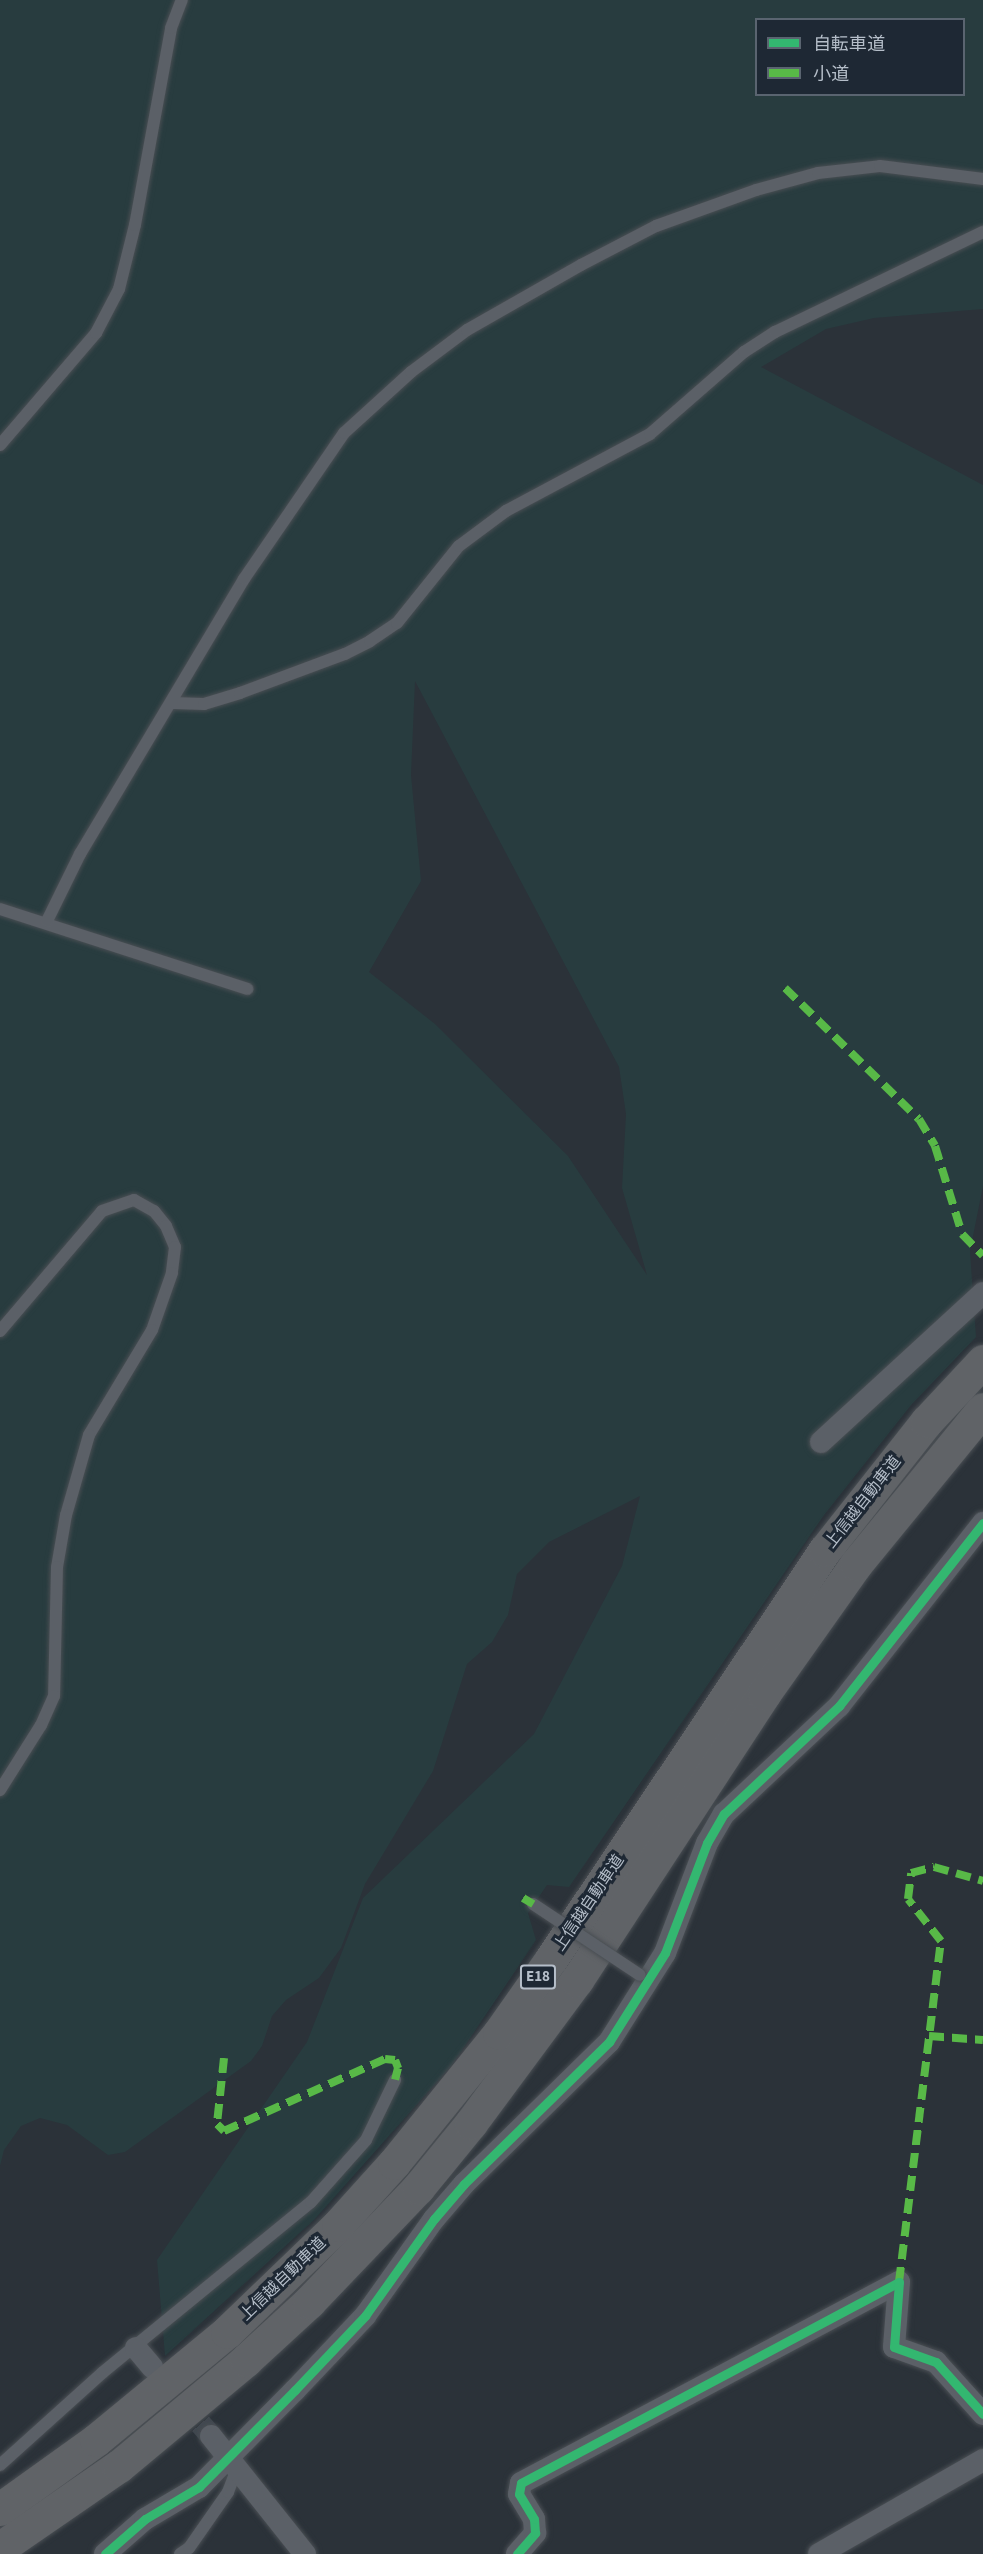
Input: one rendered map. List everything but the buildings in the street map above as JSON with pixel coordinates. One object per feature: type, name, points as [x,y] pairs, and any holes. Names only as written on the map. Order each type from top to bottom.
[{"type":"highway","name":"上信越自動車道","points":[[0,2509],[96,2440],[227,2332],[338,2225],[394,2163],[499,2033],[825,1550],[927,1421],[983,1361]]},
{"type":"highway","name":"上信越自動車道","points":[[0,2548],[118,2466],[222,2381],[309,2302],[418,2187],[471,2123],[570,1989],[764,1694],[856,1564],[983,1409]]},
{"type":"street","points":[[821,1442],[983,1293]]},
{"type":"street","points":[[105,2554],[145,2519],[199,2487],[232,2463],[365,2316],[434,2219],[464,2184],[609,2042],[645,1978],[665,1953],[718,1822],[839,1706],[983,1522]]},
{"type":"street","points":[[517,2554],[535,2533],[534,2518],[519,2494],[521,2483],[899,2282],[894,2347],[936,2362],[982,2411]]},
{"type":"street","points":[[136,2348],[152,2367]]},
{"type":"street","points":[[212,2436],[305,2554]]},
{"type":"street","points":[[819,2554],[983,2460]]},
{"type":"lane","points":[[0,445],[96,333],[119,289],[135,225],[171,28],[182,0]]},
{"type":"lane","points":[[47,921],[80,854],[173,703],[244,579],[344,433],[378,399],[467,330],[656,226],[756,190],[818,172],[880,166],[983,179]]},
{"type":"lane","points":[[173,703],[204,704],[240,693],[345,654],[370,641],[397,623],[459,546],[506,511],[650,434],[744,352],[775,332],[983,232]]},
{"type":"lane","points":[[0,909],[47,921],[247,989]]},
{"type":"lane","points":[[0,1331],[102,1210],[134,1200],[154,1211],[166,1227],[175,1247],[168,1283],[152,1330],[89,1435],[66,1515],[57,1568],[54,1696],[41,1725],[0,1790]]},
{"type":"lane","points":[[533,1904],[645,1978]]},
{"type":"lane","points":[[0,2465],[102,2373],[136,2348],[311,2202],[366,2140],[395,2080]]},
{"type":"lane","points":[[180,2554],[189,2548],[228,2492],[232,2463]]},
{"type":"green space","points":[[0,0],[983,0],[983,309],[874,318],[826,329],[761,367],[983,485],[983,1186],[970,1251],[976,1337],[911,1405],[824,1515],[569,1887],[547,1885],[528,1913],[536,1940],[452,2065],[315,2219],[165,2356],[157,2260],[307,2042],[363,1898],[534,1734],[622,1566],[640,1496],[549,1542],[517,1574],[508,1615],[492,1642],[467,1664],[433,1771],[365,1884],[341,1948],[319,1978],[286,2000],[272,2016],[262,2046],[251,2061],[125,2152],[108,2155],[67,2125],[40,2118],[21,2126],[4,2150],[0,2166]],"holes":[[[415,681],[619,1067],[626,1114],[622,1188],[647,1275],[568,1156],[435,1024],[369,972],[421,881],[411,775]]]},
{"type":"tunnel","points":[[179,2399],[211,2436]]},
{"type":"marked path","points":[[785,988],[919,1119],[935,1146],[962,1234],[983,1256]]},
{"type":"marked path","points":[[899,2282],[941,1941],[908,1899],[911,1873],[934,1867],[983,1881]]},
{"type":"marked path","points":[[523,1898],[533,1904]]},
{"type":"marked path","points":[[929,2036],[983,2040]]},
{"type":"marked path","points":[[224,2058],[217,2124],[224,2131],[385,2059],[395,2060],[398,2068],[395,2080]]},
{"type":"cycle path","points":[[105,2554],[145,2519],[199,2487],[295,2390],[365,2316],[434,2219],[464,2184],[609,2042],[665,1953],[707,1843],[724,1814],[839,1706],[983,1523]]},
{"type":"cycle path","points":[[517,2554],[535,2533],[534,2519],[519,2494],[521,2483],[899,2282],[894,2347],[936,2362],[983,2414]]}]
